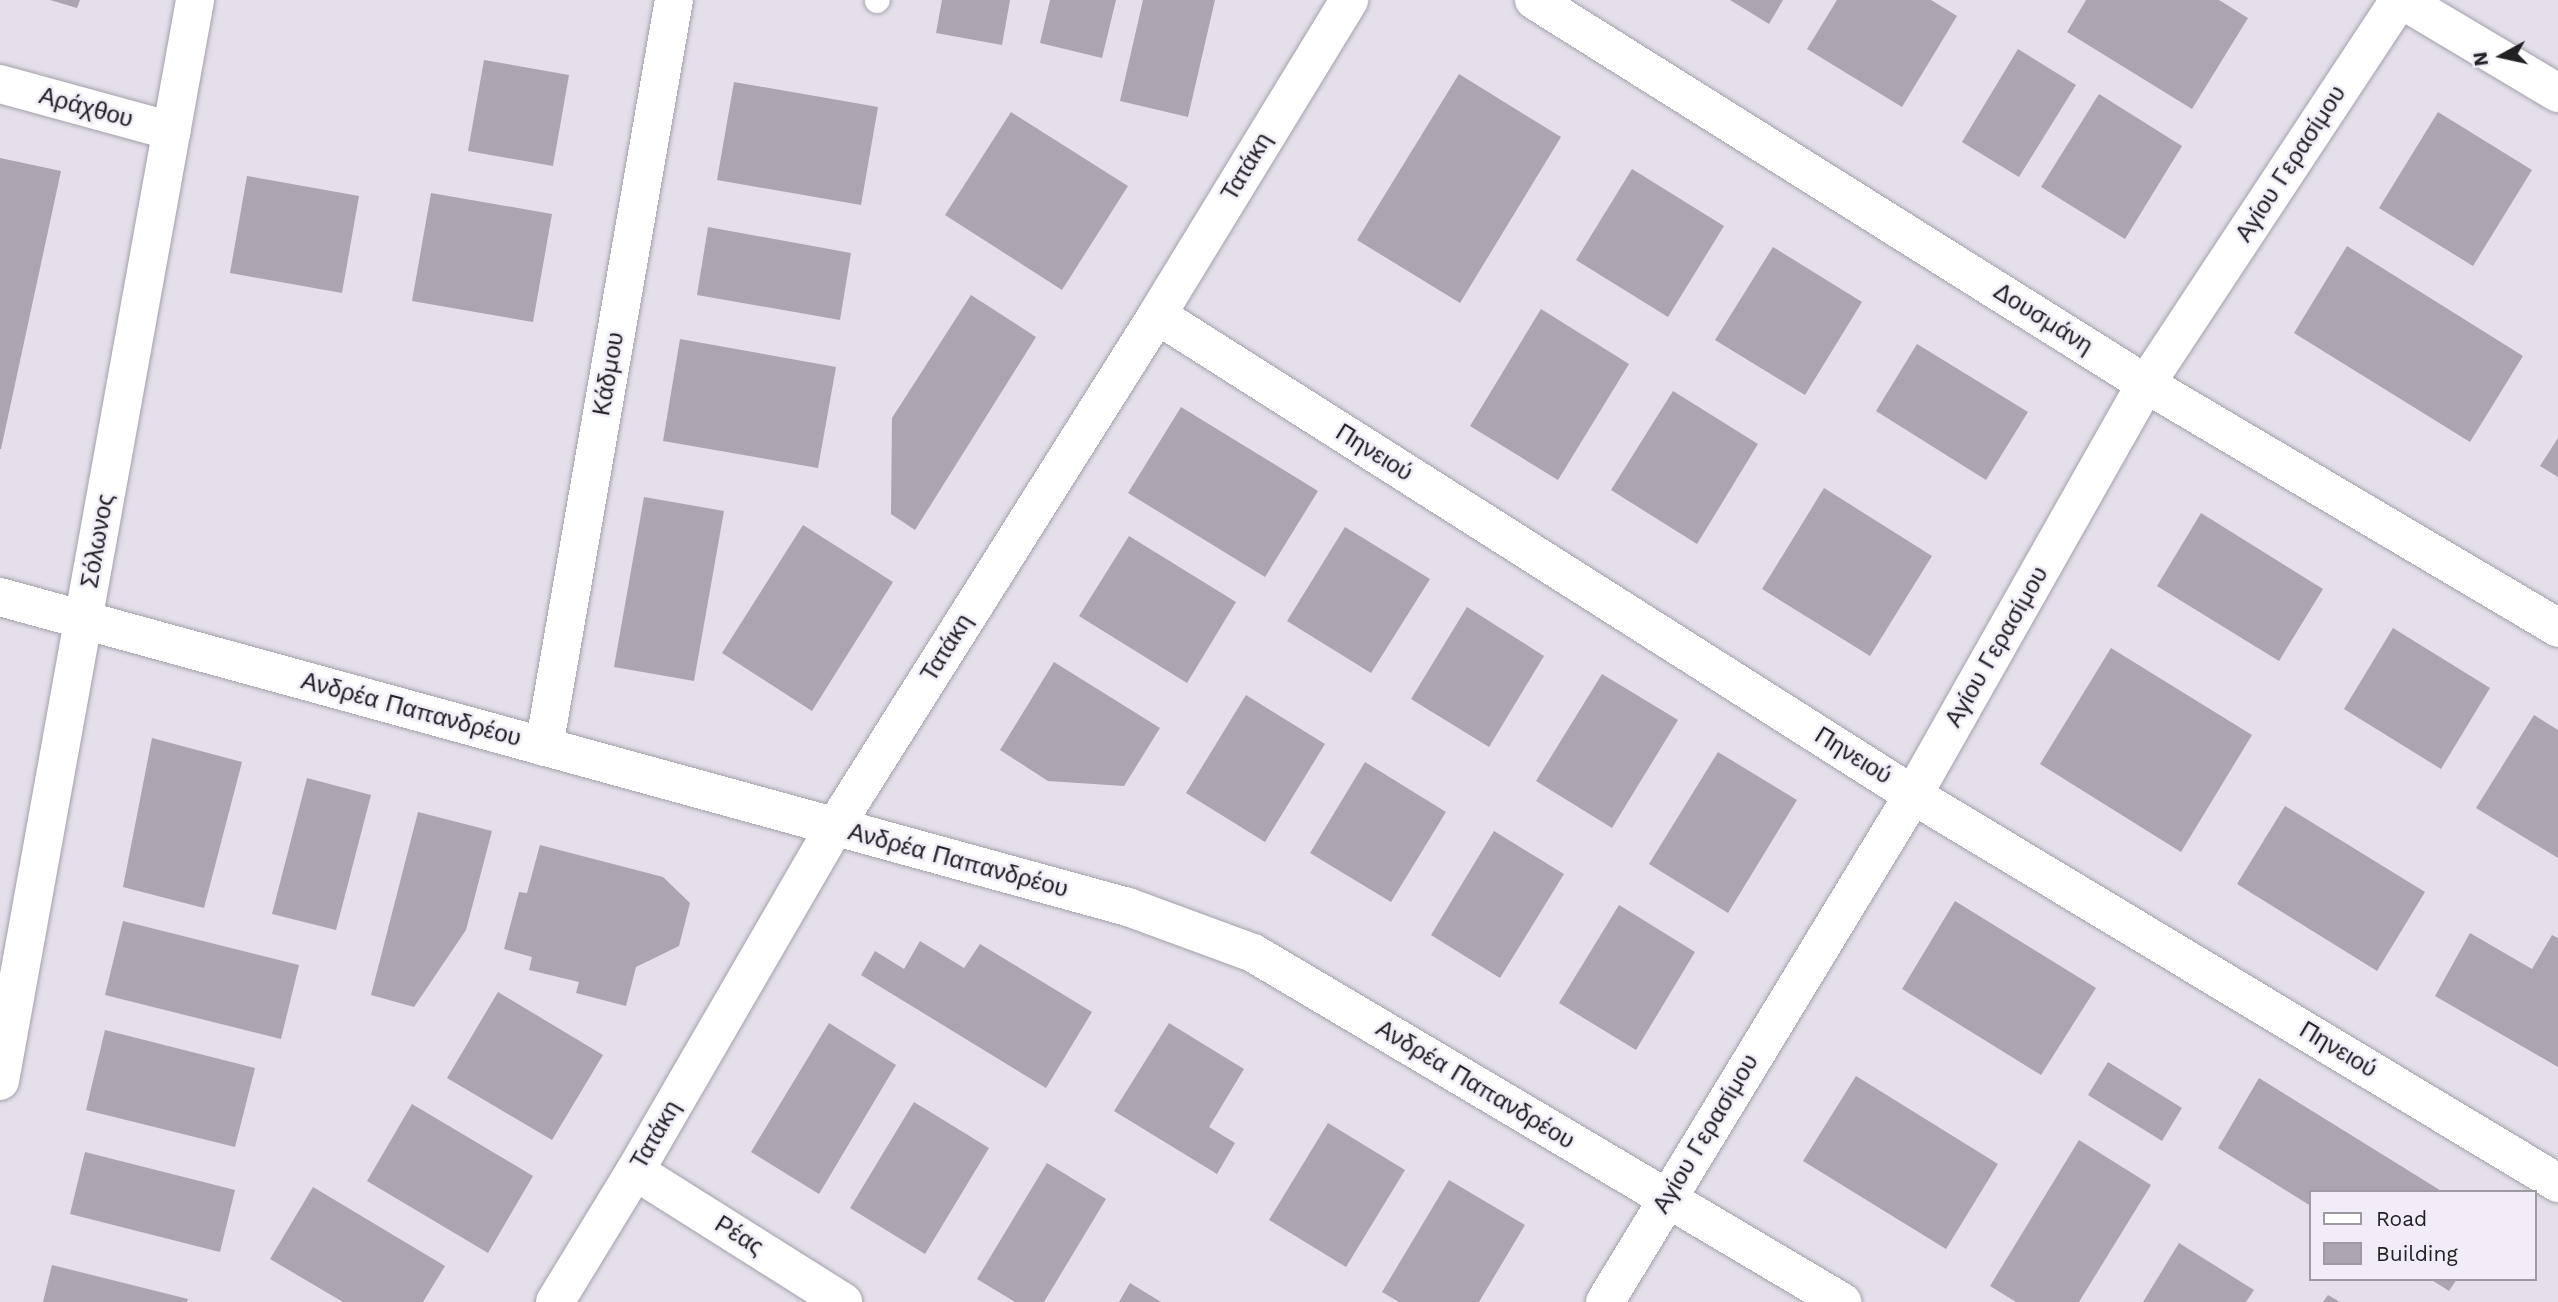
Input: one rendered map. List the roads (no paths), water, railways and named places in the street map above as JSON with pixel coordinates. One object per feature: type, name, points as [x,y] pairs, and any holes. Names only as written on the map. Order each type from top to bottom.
[{"type":"street","name":"Σόλωνος","points":[[0,1081],[195,0]]},
{"type":"street","name":"Κάδμου","points":[[544,747],[674,0]]},
{"type":"street","name":"Τατάκη","points":[[555,1302],[635,1171],[834,828],[1157,316],[1349,0]]},
{"type":"street","name":"Δουσμάνη","points":[[1534,0],[2146,384],[2558,628]]},
{"type":"street","name":"Αγίου Γερασίμου","points":[[1605,1302],[1913,795],[2146,384],[2400,0]]},
{"type":"street","points":[[2400,0],[2558,93]]},
{"type":"street","name":"Αράχθου","points":[[0,84],[172,131]]},
{"type":"street","name":"Πηνειού","points":[[1157,316],[1913,795],[2558,1182]]},
{"type":"street","name":"Ανδρέα Παπανδρέου","points":[[0,597],[1128,907],[1253,953],[1842,1302]]},
{"type":"street","name":"Ρέας","points":[[635,1171],[843,1302]]}]
